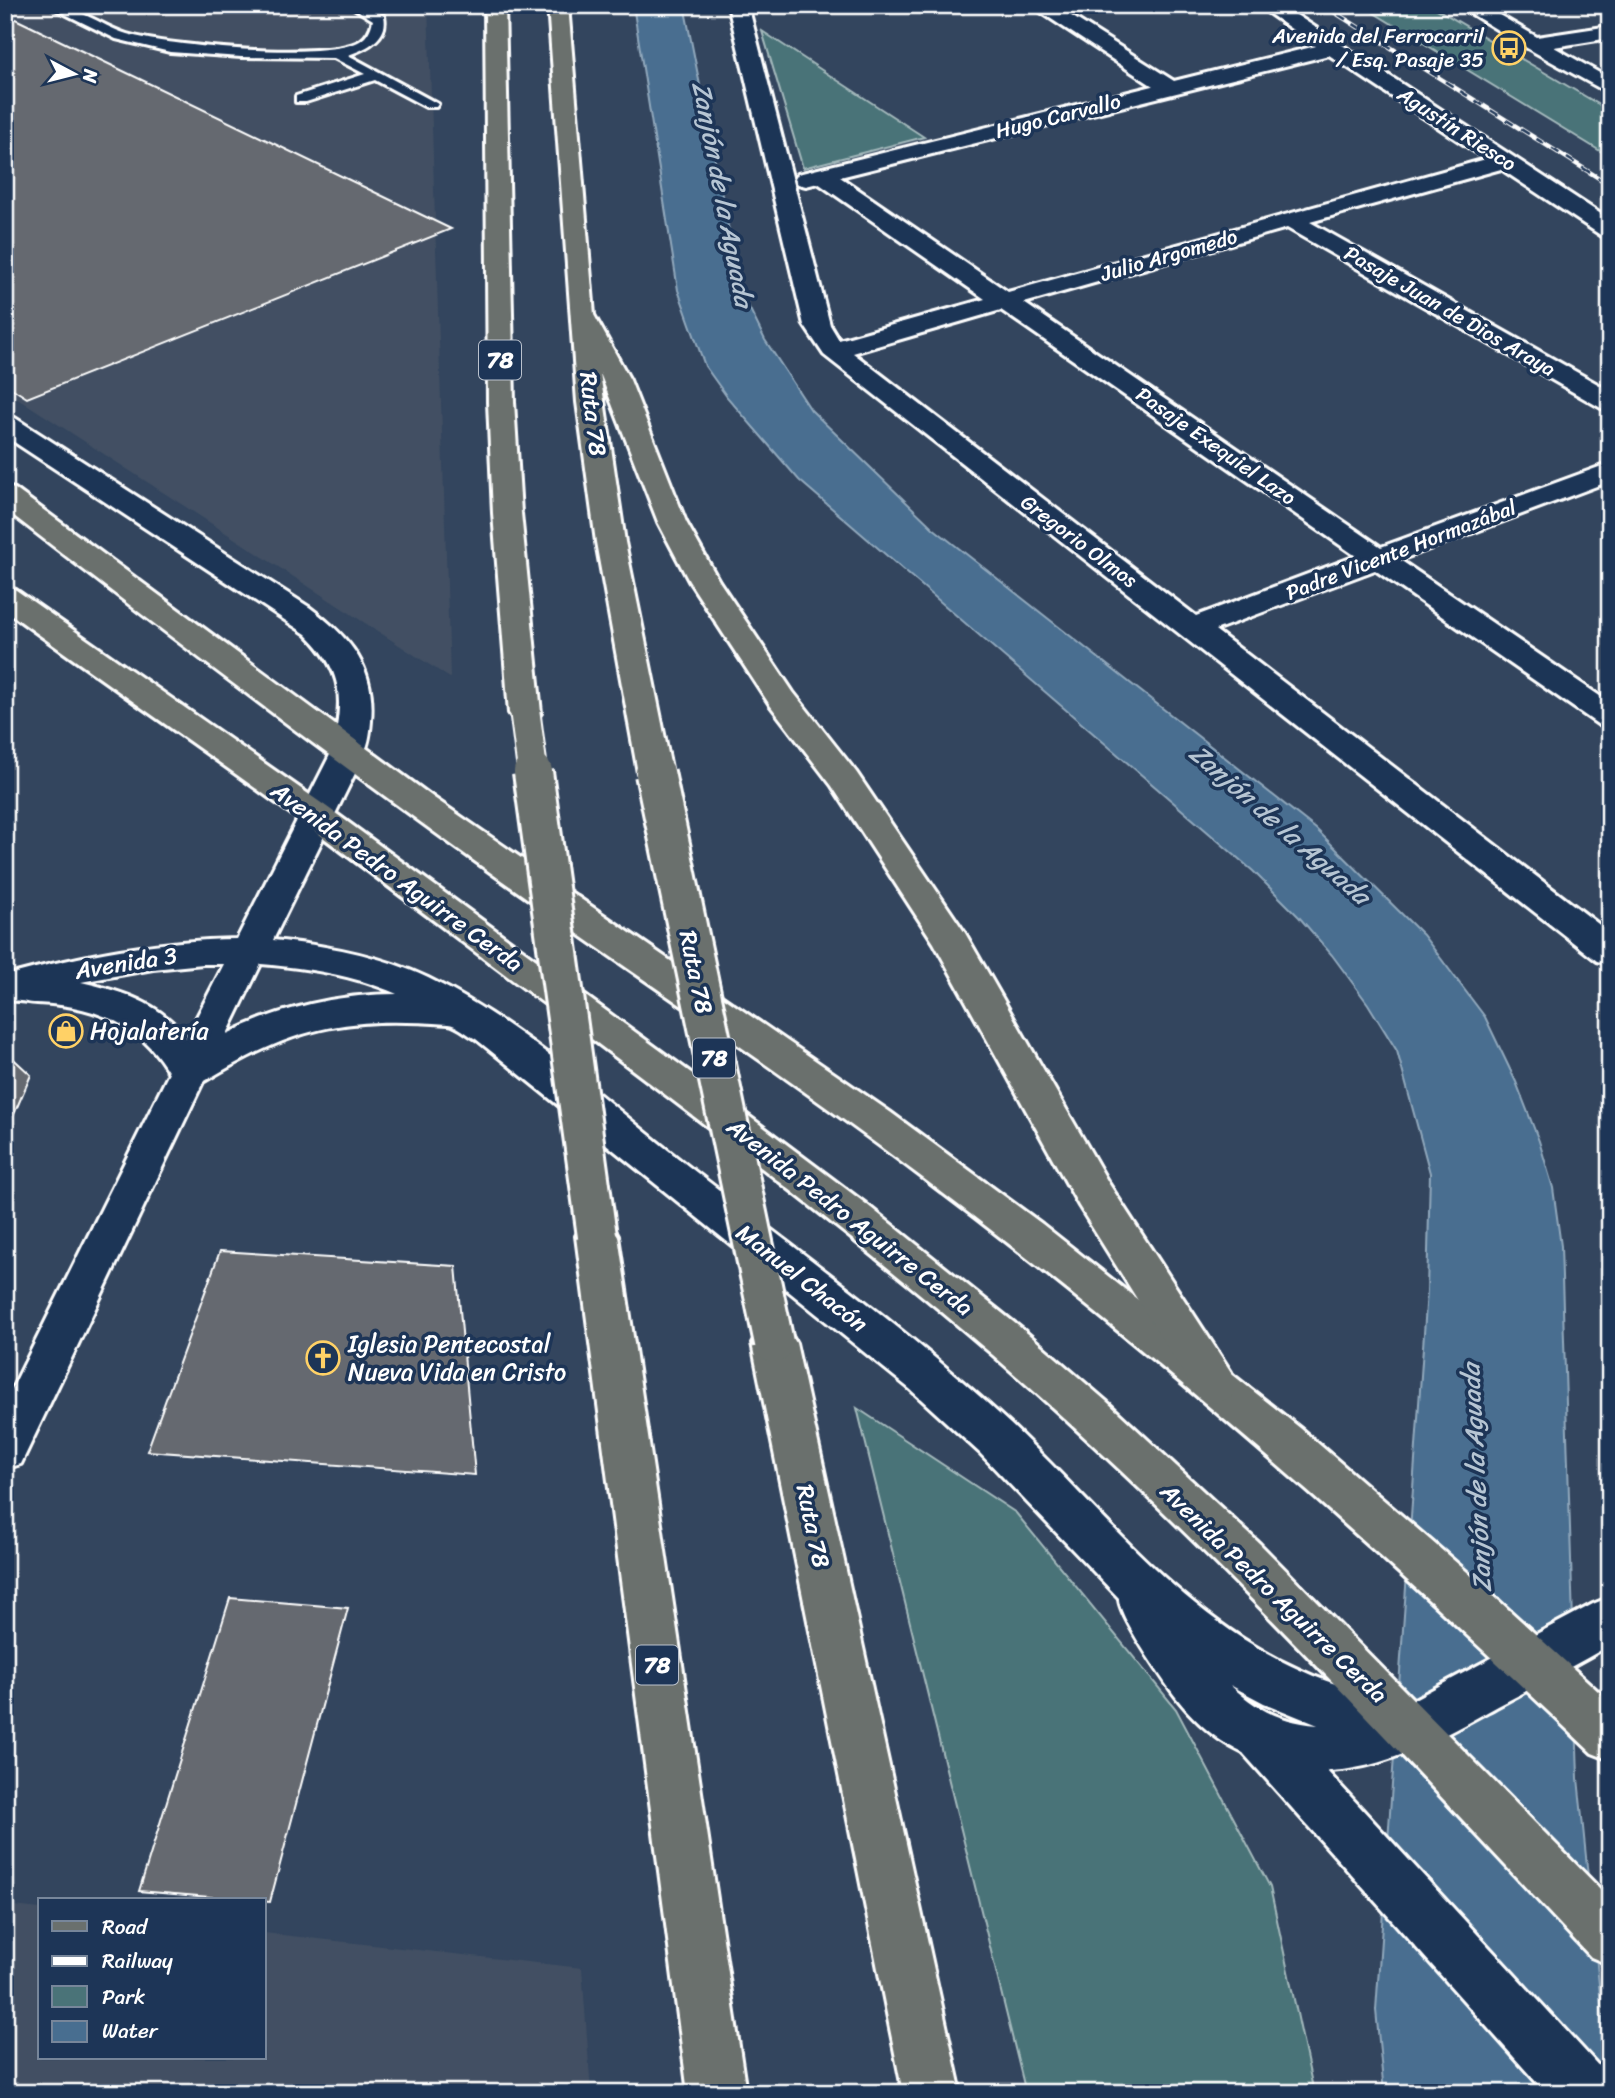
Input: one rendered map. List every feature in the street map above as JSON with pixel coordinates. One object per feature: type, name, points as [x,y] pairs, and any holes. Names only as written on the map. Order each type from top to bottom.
[{"type":"main road","name":"78","points":[[495,5],[501,402],[507,513],[525,713],[717,2093]]},
{"type":"main road","name":"Ruta 78","points":[[558,5],[581,314],[605,506],[655,773],[932,2093]]},
{"type":"main road","points":[[581,314],[617,380],[673,522],[704,582],[781,698],[844,779],[952,942],[1094,1195],[1215,1385]]},
{"type":"main road","points":[[5,495],[422,806],[938,1168],[1124,1310],[1341,1493],[1533,1662],[1610,1735]]},
{"type":"main road","name":"Avenida Pedro Aguirre Cerda","points":[[5,596],[317,817],[721,1116],[915,1266],[1014,1348],[1125,1447],[1332,1647],[1610,1938]]},
{"type":"street","name":"Gregorio Olmos","points":[[738,5],[817,324],[833,351],[1610,952]]},
{"type":"street","points":[[1040,5],[1170,88]]},
{"type":"street","name":"Agustín Riesco","points":[[1267,5],[1610,231]]},
{"type":"street","points":[[1467,5],[1610,88]]},
{"type":"street","points":[[1534,44],[1610,32]]},
{"type":"street","name":"Hugo Carvallo","points":[[783,185],[1334,48]]},
{"type":"street","name":"Julio Argomedo","points":[[833,351],[1506,161]]},
{"type":"street","name":"Pasaje Exequiel Lazo","points":[[821,175],[1610,718]]},
{"type":"street","name":"Pasaje Juan de Dios Araya","points":[[1290,220],[1610,402]]},
{"type":"street","points":[[5,424],[298,613],[334,641],[351,666],[355,685],[355,727],[349,751],[188,1073],[5,1450]]},
{"type":"street","name":"Padre Vicente Hormazábal","points":[[1192,628],[1610,471]]},
{"type":"street","name":"Avenida 3","points":[[5,990],[105,963],[161,955],[249,952]]},
{"type":"street","name":"Manuel Chacón","points":[[249,952],[331,960],[402,982],[463,1015],[511,1048],[961,1406],[1171,1615],[1230,1658],[1275,1683],[1317,1727],[1363,1744],[1410,1727],[1610,1619]]},
{"type":"street","points":[[5,990],[68,993],[102,1000],[131,1013],[156,1029],[175,1049],[188,1073]]},
{"type":"street","name":"Manuel Chacón","points":[[188,1073],[244,1040],[306,1018],[370,1007],[433,1010],[463,1015]]},
{"type":"street","name":"Manuel Chacón","points":[[1121,1567],[1176,1659],[1197,1685],[1242,1725],[1262,1737],[1285,1745],[1317,1727]]},
{"type":"street","points":[[1262,1737],[1585,2093]]},
{"type":"lane","points":[[52,5],[121,36],[170,48],[241,53],[337,54],[367,43],[376,34],[380,19],[374,13],[355,5]]},
{"type":"lane","points":[[337,54],[431,104]]},
{"type":"lane","points":[[301,99],[377,75]]},
{"type":"shaded area","points":[[5,5],[428,5],[450,678],[5,390]]},
{"type":"shaded area","points":[[5,1905],[38,1909],[38,2060],[266,2060],[266,1933],[582,1968],[591,2093],[5,2093]]},
{"type":"green space","points":[[1361,5],[1430,5],[1610,111],[1610,157]]},
{"type":"green space","points":[[762,31],[924,137],[803,168]]},
{"type":"green space","points":[[857,1408],[1016,1513],[1176,1709],[1270,1887],[1314,2093],[1026,2093]]},
{"type":"water","name":"Zanjón de la Aguada","points":[[633,5],[684,5],[741,291],[765,340],[811,410],[933,528],[1316,829],[1423,935],[1485,1017],[1516,1082],[1539,1141],[1553,1188],[1561,1246],[1578,1778],[1610,2093],[1384,2093],[1376,2010],[1427,1291],[1430,1173],[1397,1051],[1368,1004],[1332,955],[1253,871],[799,480],[727,397],[705,366],[678,290]]},
{"type":"building","points":[[5,14],[451,229],[27,398],[5,384]]},
{"type":"building","points":[[5,1051],[31,1075],[5,1135]]},
{"type":"building","name":"Iglesia Pentecostal Nueva Vida en Cristo","points":[[220,1251],[456,1266],[475,1475],[147,1451]]},
{"type":"building","points":[[230,1598],[348,1608],[270,1902],[266,1902],[266,1898],[222,1898],[139,1891]]},
{"type":"railway","points":[[1323,5],[1610,185]]},
{"type":"place","name":"Avenida del Ferrocarril / Esq. Pasaje 35","points":[[1509,48]]},
{"type":"place","name":"Hojalatería","points":[[66,1031]]},
{"type":"place","name":"Iglesia Pentecostal Nueva Vida en Cristo","points":[[323,1358]]}]
